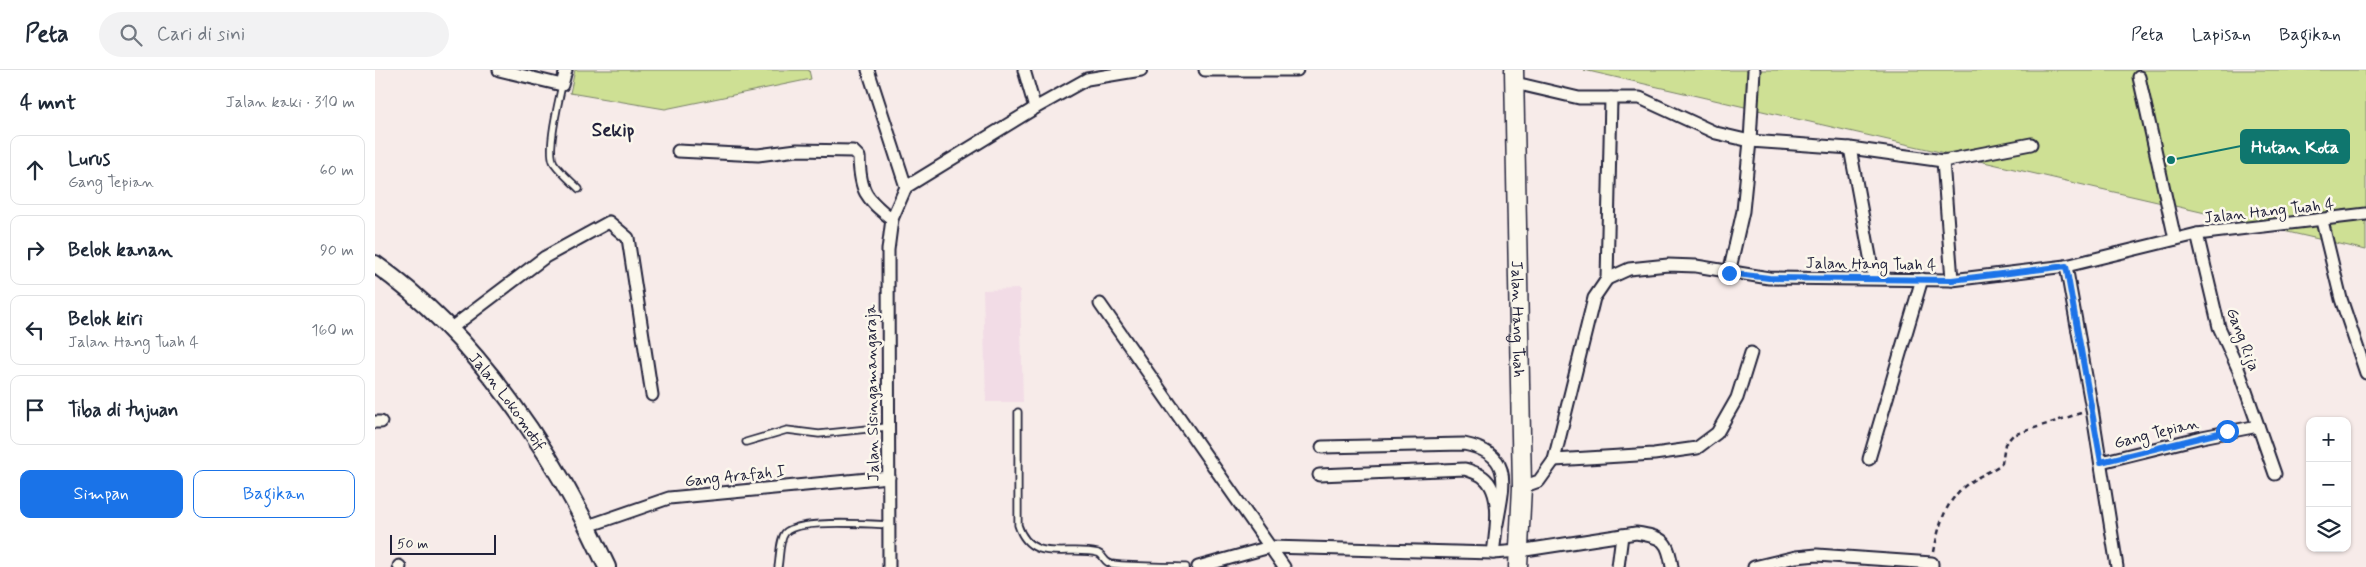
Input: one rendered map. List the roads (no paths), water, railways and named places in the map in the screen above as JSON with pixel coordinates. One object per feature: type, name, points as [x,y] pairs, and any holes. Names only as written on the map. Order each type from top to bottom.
[{"type":"main road","name":"Jalan Hang Tuah","points":[[1514,77],[1522,487],[1518,559]]},
{"type":"street","points":[[499,70],[562,85],[565,70]]},
{"type":"street","points":[[868,70],[906,187],[1035,108],[1087,79],[1141,70]]},
{"type":"street","points":[[1024,70],[1035,108]]},
{"type":"street","points":[[1205,70],[1297,70]]},
{"type":"street","points":[[1729,273],[1743,211],[1750,141],[1753,70]]},
{"type":"street","points":[[1514,77],[1579,98],[1640,98],[1683,116],[1716,133],[1750,141],[1850,148],[1943,161],[2031,144]]},
{"type":"street","points":[[2139,77],[2154,137],[2175,239]]},
{"type":"street","points":[[1522,487],[1539,481],[1554,460],[1594,298],[1607,279],[1611,98]]},
{"type":"street","points":[[1850,148],[1874,278]]},
{"type":"street","points":[[678,152],[757,155],[797,150],[853,151],[859,157],[860,181],[865,192],[875,206],[892,219]]},
{"type":"street","points":[[1943,161],[1952,280]]},
{"type":"street","name":"Jalan Sisingamangaraja","points":[[889,567],[887,427],[888,250],[892,219],[906,187]]},
{"type":"street","name":"Jalan Hang Tuah 4","points":[[1607,279],[1629,269],[1668,265],[1696,266],[1729,273],[1769,278],[1952,280],[2066,266],[2197,234],[2322,221],[2366,214]]},
{"type":"street","points":[[2322,221],[2341,299],[2366,373]]},
{"type":"street","points":[[450,329],[545,257],[609,222],[628,238],[652,395]]},
{"type":"street","name":"Gang Rija","points":[[2197,234],[2219,327],[2239,371],[2258,426]]},
{"type":"street","name":"Jalan Lokomotif","points":[[375,264],[407,287],[450,329],[486,370],[542,449],[588,526],[607,567]]},
{"type":"street","points":[[2066,266],[2101,462],[2117,567]]},
{"type":"street","points":[[1869,459],[1922,279]]},
{"type":"street","points":[[1099,304],[1284,567]]},
{"type":"street","points":[[1554,460],[1654,454],[1697,448],[1717,433],[1737,398],[1751,353]]},
{"type":"street","points":[[2258,426],[2275,474]]},
{"type":"street","name":"Gang Tepian","points":[[2101,462],[2203,437],[2258,426]]},
{"type":"street","points":[[1322,447],[1464,444],[1482,448],[1497,461],[1504,475],[1493,553]]},
{"type":"street","points":[[1319,475],[1465,469],[1484,477],[1495,497],[1497,524]]},
{"type":"street","name":"Gang Arafah I","points":[[588,526],[669,498],[889,477]]},
{"type":"street","points":[[1198,567],[1269,547],[1493,553],[1518,559],[1636,533],[1655,536],[1663,541],[1669,548],[1672,567]]},
{"type":"street","points":[[1618,567],[1622,535]]},
{"type":"street","points":[[1754,567],[1795,557],[1817,555],[1932,565]]},
{"type":"lane","points":[[562,85],[554,120],[552,157],[554,163],[579,189]]},
{"type":"lane","points":[[1018,412],[1018,525],[1022,537],[1030,546],[1044,550],[1098,553],[1111,564],[1186,567]]},
{"type":"lane","points":[[746,442],[787,430],[819,434],[887,427]]},
{"type":"lane","points":[[778,567],[786,532],[797,526],[841,523],[889,525]]},
{"type":"place","name":"Hutan Kota","points":[[2171,160]]},
{"type":"district","name":"Sekip","points":[[613,129]]}]
